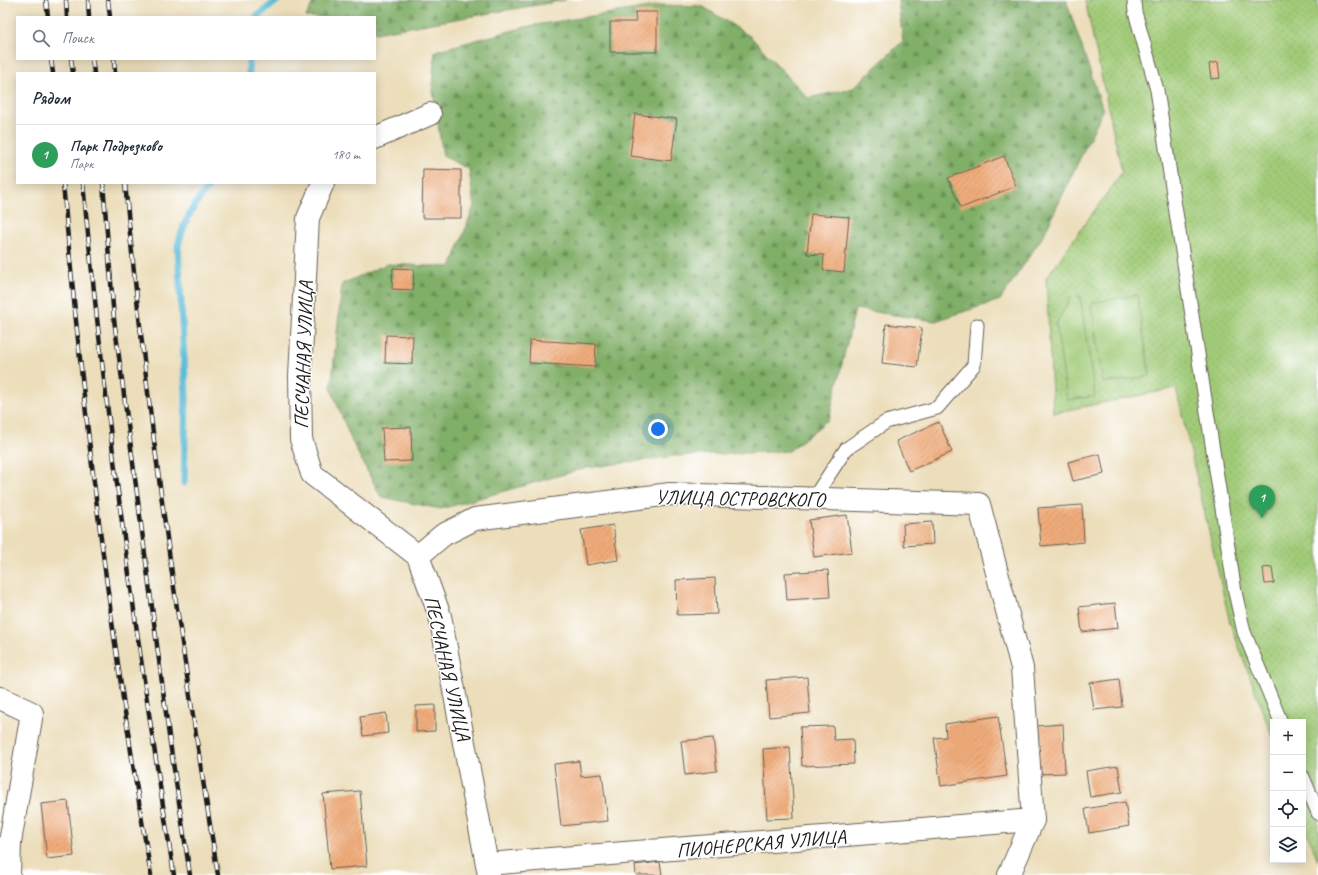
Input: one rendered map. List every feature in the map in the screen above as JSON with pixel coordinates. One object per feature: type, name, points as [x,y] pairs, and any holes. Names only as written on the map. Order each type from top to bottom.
[{"type":"street","points":[[376,138],[430,114]]},
{"type":"street","name":"ПЕСЧАНАЯ УЛИЦА","points":[[323,184],[308,218],[300,376],[301,439],[312,474],[418,556],[440,616],[488,869]]},
{"type":"street","name":"УЛИЦА ОСТРОВСКОГО","points":[[418,556],[443,535],[476,519],[670,494],[979,504],[1022,668],[1034,820]]},
{"type":"street","points":[[0,698],[32,713],[10,842],[9,875]]},
{"type":"street","points":[[1009,875],[1034,820]]},
{"type":"street","name":"ПИОНЕРСКАЯ УЛИЦА","points":[[488,869],[1034,820]]},
{"type":"lane","points":[[1134,0],[1135,12],[1158,97],[1235,592],[1244,632],[1280,719]]},
{"type":"lane","points":[[813,499],[846,449],[886,422],[937,408],[974,365],[977,325]]},
{"type":"lane","points":[[1306,784],[1318,814]]},
{"type":"green space","points":[[314,0],[566,0],[376,33],[376,16],[306,16]]},
{"type":"green space","points":[[898,0],[1066,0],[1103,110],[1043,236],[1000,300],[935,321],[855,309],[829,419],[789,451],[674,456],[586,468],[441,509],[381,497],[352,442],[331,389],[342,284],[387,264],[451,267],[474,206],[469,169],[443,156],[432,85],[435,51],[529,26],[662,5],[702,6],[751,37],[808,98],[853,88],[903,41]]},
{"type":"green space","points":[[1085,0],[1318,0],[1318,861],[1306,829],[1306,719],[1270,719],[1270,731],[1230,623],[1176,388],[1053,413],[1046,278],[1122,172]]},
{"type":"green space","points":[[1137,295],[1150,376],[1103,383],[1091,303]]},
{"type":"green space","points":[[1080,296],[1095,396],[1067,400],[1056,324],[1071,297]]},
{"type":"building","points":[[635,12],[657,12],[657,52],[610,52],[610,22],[636,22]]},
{"type":"building","points":[[1218,62],[1220,78],[1211,79],[1209,64]]},
{"type":"building","points":[[635,114],[677,119],[671,161],[630,156]]},
{"type":"building","points":[[1004,156],[1016,186],[961,208],[948,178]]},
{"type":"building","points":[[423,169],[461,170],[461,218],[422,218]]},
{"type":"building","points":[[811,214],[849,217],[844,272],[823,270],[824,255],[807,254]]},
{"type":"building","points":[[393,268],[414,269],[413,290],[392,289]]},
{"type":"building","points":[[886,324],[922,328],[917,367],[882,363]]},
{"type":"building","points":[[386,335],[413,336],[412,364],[385,363]]},
{"type":"building","points":[[530,340],[596,344],[595,367],[529,363]]},
{"type":"building","points":[[939,422],[952,452],[909,471],[896,441]]},
{"type":"building","points":[[411,427],[412,461],[384,462],[382,428]]},
{"type":"building","points":[[1100,454],[1104,474],[1073,481],[1068,462]]},
{"type":"building","points":[[1082,505],[1084,542],[1041,546],[1038,508]]},
{"type":"building","points":[[847,515],[852,552],[814,557],[809,520]]},
{"type":"building","points":[[932,522],[933,544],[904,546],[903,524]]},
{"type":"building","points":[[613,525],[618,560],[586,565],[581,530]]},
{"type":"building","points":[[1272,567],[1274,583],[1265,584],[1263,568]]},
{"type":"building","points":[[828,570],[830,597],[787,600],[785,573]]},
{"type":"building","points":[[715,578],[717,614],[677,615],[676,580]]},
{"type":"building","points":[[1115,603],[1118,628],[1082,632],[1079,607]]},
{"type":"building","points":[[807,677],[810,713],[769,717],[766,680]]},
{"type":"building","points":[[1119,679],[1122,707],[1094,710],[1090,683]]},
{"type":"building","points":[[435,705],[435,731],[416,732],[416,706]]},
{"type":"building","points":[[386,713],[388,733],[363,736],[360,717]]},
{"type":"building","points":[[998,716],[1007,776],[941,786],[934,738],[946,737],[945,724]]},
{"type":"building","points":[[1063,724],[1065,773],[1038,774],[1035,726]]},
{"type":"building","points":[[833,726],[834,740],[853,739],[854,764],[802,766],[800,727]]},
{"type":"building","points":[[713,738],[717,771],[685,775],[681,741]]},
{"type":"building","points":[[790,747],[794,818],[767,819],[763,749]]},
{"type":"building","points":[[579,761],[581,776],[602,774],[608,821],[561,826],[554,764]]},
{"type":"building","points":[[1118,766],[1122,792],[1090,797],[1086,771]]},
{"type":"building","points":[[360,791],[367,866],[330,869],[323,794]]},
{"type":"building","points":[[68,801],[74,856],[47,859],[41,804]]},
{"type":"building","points":[[1125,802],[1129,826],[1089,833],[1085,809]]},
{"type":"building","points":[[660,862],[662,875],[636,875],[635,865]]},
{"type":"waterway","points":[[257,16],[278,0]]},
{"type":"waterway","points":[[249,60],[249,72]]},
{"type":"waterway","points":[[184,483],[186,397],[178,246],[190,212],[210,184]]},
{"type":"railway","points":[[46,0],[48,16]]},
{"type":"railway","points":[[66,0],[67,16]]},
{"type":"railway","points":[[88,0],[89,16]]},
{"type":"railway","points":[[108,0],[110,16]]},
{"type":"railway","points":[[51,60],[53,72]]},
{"type":"railway","points":[[71,60],[73,72]]},
{"type":"railway","points":[[92,60],[94,72]]},
{"type":"railway","points":[[114,60],[115,72]]},
{"type":"railway","points":[[63,184],[89,443],[100,530],[111,616],[151,875]]},
{"type":"railway","points":[[83,184],[101,357],[123,530],[147,702],[174,875]]},
{"type":"railway","points":[[103,184],[114,319],[169,736],[190,875]]},
{"type":"railway","points":[[125,184],[154,443],[178,616],[218,875]]},
{"type":"place","name":"Парк Подрезково","points":[[1262,518]]}]
